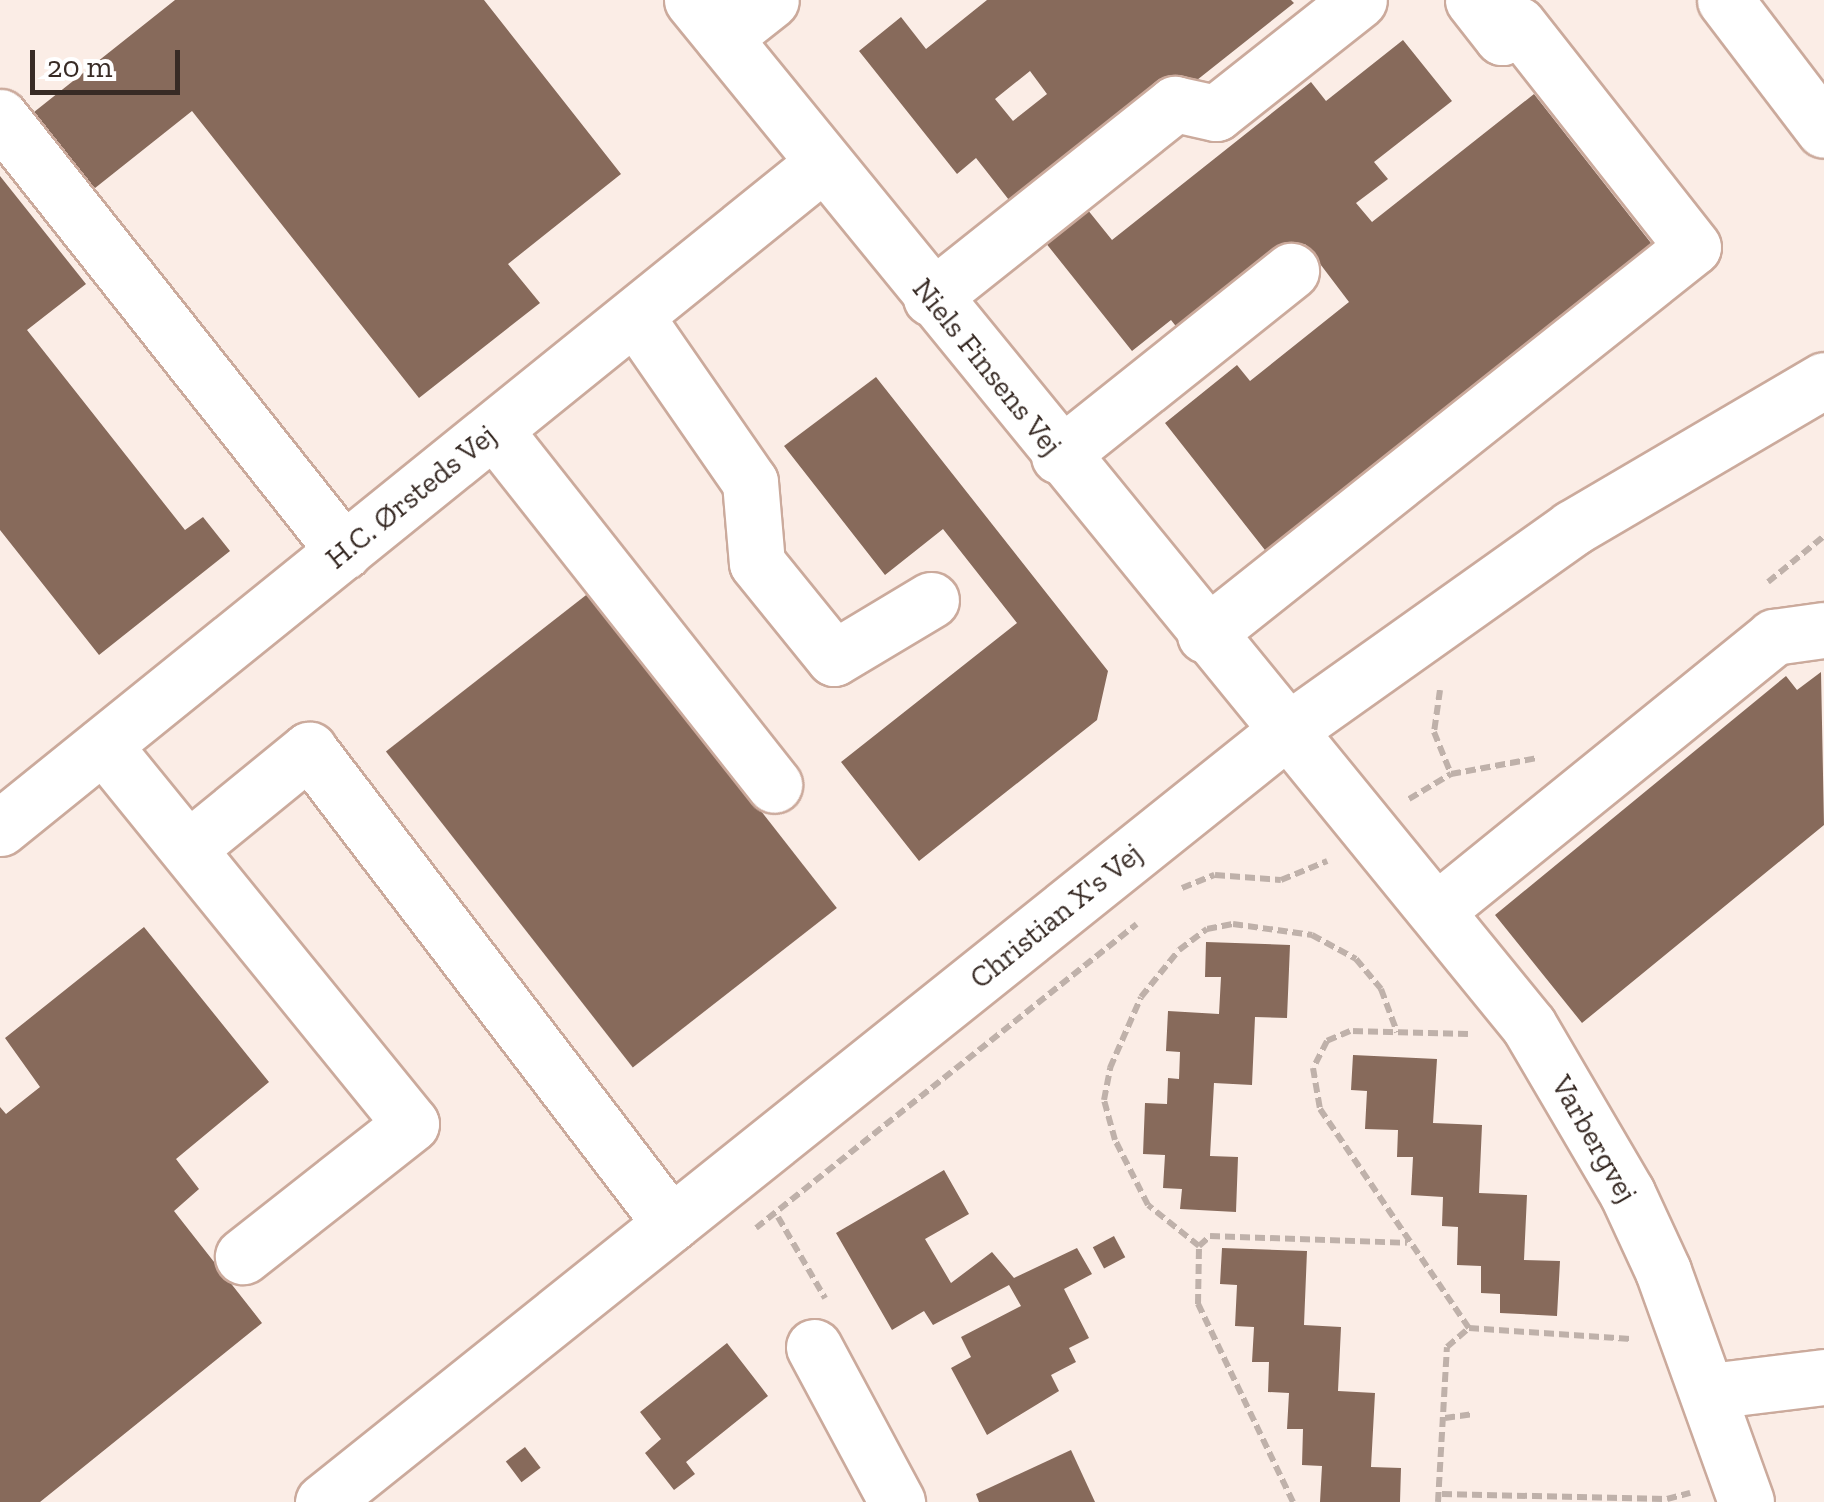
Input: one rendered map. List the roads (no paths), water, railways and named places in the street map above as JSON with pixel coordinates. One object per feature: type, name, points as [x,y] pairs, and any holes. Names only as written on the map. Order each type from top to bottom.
[{"type":"street","points":[[708,19],[771,0]]},
{"type":"street","points":[[931,298],[1175,104],[1216,114],[1358,0]]},
{"type":"street","points":[[1204,634],[1693,246],[1518,25],[1502,37],[1473,0]]},
{"type":"street","points":[[1725,0],[1824,130]]},
{"type":"street","name":"Niels Finsens Vej","points":[[708,19],[1284,733]]},
{"type":"street","points":[[0,117],[344,552]]},
{"type":"street","name":"H.C. Ørsteds Vej","points":[[0,828],[822,164]]},
{"type":"street","points":[[1059,456],[1291,271]]},
{"type":"street","points":[[635,316],[750,482],[757,564],[834,658],[930,600]]},
{"type":"street","name":"Christian X's Vej","points":[[324,1502],[1284,733],[1572,528],[1824,380]]},
{"type":"street","points":[[494,430],[774,785]]},
{"type":"street","points":[[1437,910],[1774,638],[1824,630]]},
{"type":"street","name":"Varbergvej","points":[[1284,733],[1371,830],[1528,1026],[1627,1193],[1684,1324],[1743,1491]]},
{"type":"street","points":[[103,745],[190,847],[411,1124],[243,1256]]},
{"type":"street","points":[[190,847],[309,750],[671,1224]]},
{"type":"street","points":[[814,1346],[898,1502]]},
{"type":"street","points":[[1710,1391],[1824,1377]]}]
